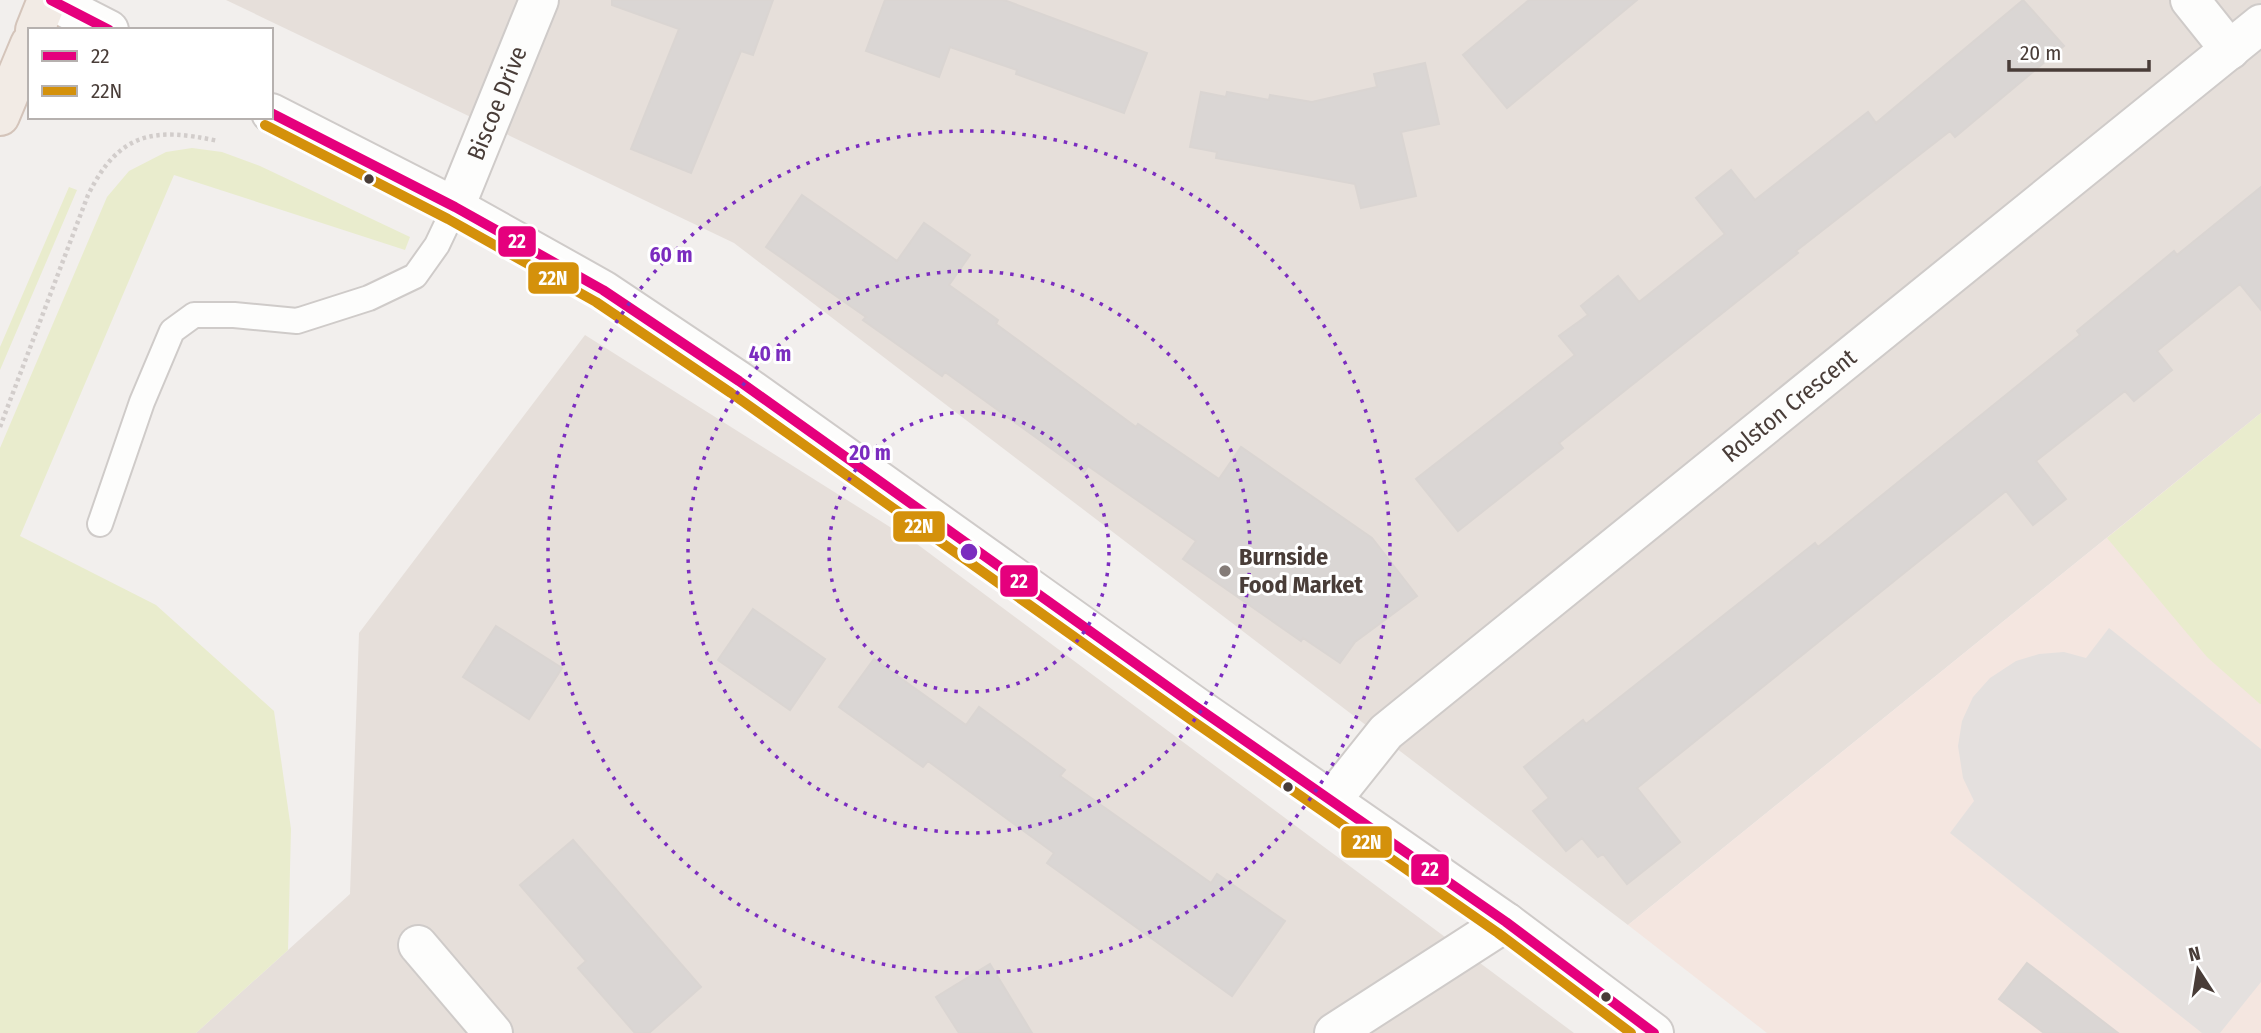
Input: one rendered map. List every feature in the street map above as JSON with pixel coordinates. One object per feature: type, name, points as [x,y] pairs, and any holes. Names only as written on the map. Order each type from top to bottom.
[{"type":"main road","points":[[36,28],[49,0]]},
{"type":"main road","points":[[0,117],[28,49]]},
{"type":"street","points":[[49,0],[104,28]]},
{"type":"street","name":"Biscoe Drive","points":[[455,207],[539,0]]},
{"type":"street","points":[[2190,0],[2230,50]]},
{"type":"street","name":"Rolston Crescent","points":[[1331,801],[1386,732],[2261,24]]},
{"type":"street","points":[[273,114],[455,207],[604,290],[727,373],[1506,922],[1654,1033]]},
{"type":"street","points":[[1334,1033],[1506,922]]},
{"type":"street","points":[[418,945],[493,1033]]},
{"type":"lane","points":[[100,524],[142,402],[172,331],[194,315],[234,315],[297,321],[369,298],[415,276],[438,246],[455,207]]},
{"type":"path","points":[[0,427],[88,195],[99,173],[111,158],[134,142],[154,135],[183,134],[218,141]]},
{"type":"shaded area","points":[[226,0],[2261,0],[2261,413],[1628,925],[734,243]]},
{"type":"shaded area","points":[[585,335],[917,544],[1574,1033],[196,1033],[350,894],[359,633]]},
{"type":"shaded area","points":[[2261,413],[2261,1033],[1767,1033],[1628,925]]},
{"type":"shaded area","points":[[2109,628],[2261,749],[2261,982],[2220,1033],[2202,1033],[1950,833],[1974,801],[1963,778],[1958,746],[1962,721],[1973,697],[1990,678],[2016,661],[2039,654],[2064,652],[2086,658]]},
{"type":"green space","points":[[192,148],[222,152],[260,166],[410,237],[405,250],[174,175],[20,536],[156,605],[274,711],[291,829],[288,950],[196,1033],[0,1033],[0,448],[107,197],[129,171],[166,152]]},
{"type":"green space","points":[[69,187],[77,190],[0,370],[0,347]]},
{"type":"green space","points":[[2261,413],[2260,704],[2207,657],[2107,538]]},
{"type":"building","points":[[612,0],[773,0],[753,55],[741,51],[691,173],[631,149],[679,29],[612,5]]},
{"type":"building","points":[[885,0],[1004,0],[1147,53],[1124,113],[1016,74],[1017,70],[950,47],[939,77],[866,51]]},
{"type":"building","points":[[1529,0],[1637,0],[1507,108],[1463,55]]},
{"type":"building","points":[[2023,0],[2064,46],[1955,137],[1950,131],[1796,251],[1798,253],[1559,443],[1563,448],[1458,531],[1416,479],[1575,355],[1559,336],[1588,315],[1581,306],[1618,276],[1639,302],[1725,234],[1696,198],[1731,170],[1755,200],[1868,112],[1876,123]]},
{"type":"building","points":[[1425,63],[1439,124],[1401,132],[1416,196],[1361,208],[1355,184],[1216,158],[1217,152],[1190,147],[1201,92],[1226,97],[1227,92],[1269,100],[1270,95],[1312,102],[1377,87],[1374,74]]},
{"type":"building","points":[[2261,187],[2261,310],[2240,284],[2157,351],[2172,370],[2134,401],[2125,391],[2036,461],[2066,499],[2033,525],[2006,491],[1637,788],[1680,842],[1627,884],[1603,854],[1598,857],[1582,838],[1566,851],[1533,811],[1549,798],[1524,767],[1583,720],[1586,724],[1815,543],[1818,547],[2080,335],[2077,331],[2174,251],[2177,255]]},
{"type":"building","points":[[802,195],[897,261],[924,223],[970,255],[949,285],[998,320],[996,324],[1136,427],[1138,424],[1219,479],[1241,447],[1372,538],[1417,596],[1355,642],[1340,663],[1303,638],[1301,641],[1183,559],[1196,541],[1088,466],[1084,472],[945,372],[942,376],[863,320],[866,317],[766,247]]},
{"type":"building","points":[[753,609],[825,659],[790,710],[718,660]]},
{"type":"building","points":[[496,626],[562,668],[529,719],[463,677]]},
{"type":"building","points":[[874,659],[966,725],[979,707],[1065,770],[1060,776],[1211,883],[1217,874],[1285,921],[1232,996],[1047,863],[1054,853],[928,761],[923,767],[839,707]]},
{"type":"building","points":[[573,840],[701,987],[649,1033],[635,1033],[578,968],[586,961],[520,885]]},
{"type":"building","points":[[2027,963],[2118,1033],[2044,1033],[1999,999]]},
{"type":"building","points":[[990,964],[1032,1033],[959,1033],[936,997]]},
{"type":"transit line","name":"22","points":[[51,0],[105,28]]},
{"type":"transit line","name":"22","points":[[273,114],[455,207],[603,290],[739,381],[1195,706],[1506,922],[1654,1033]]},
{"type":"transit line","name":"22N","points":[[265,125],[448,219],[596,302],[731,393],[1187,717],[1498,933],[1631,1033]]},
{"type":"place","name":"Burnside Food Market","points":[[1225,571]]}]
